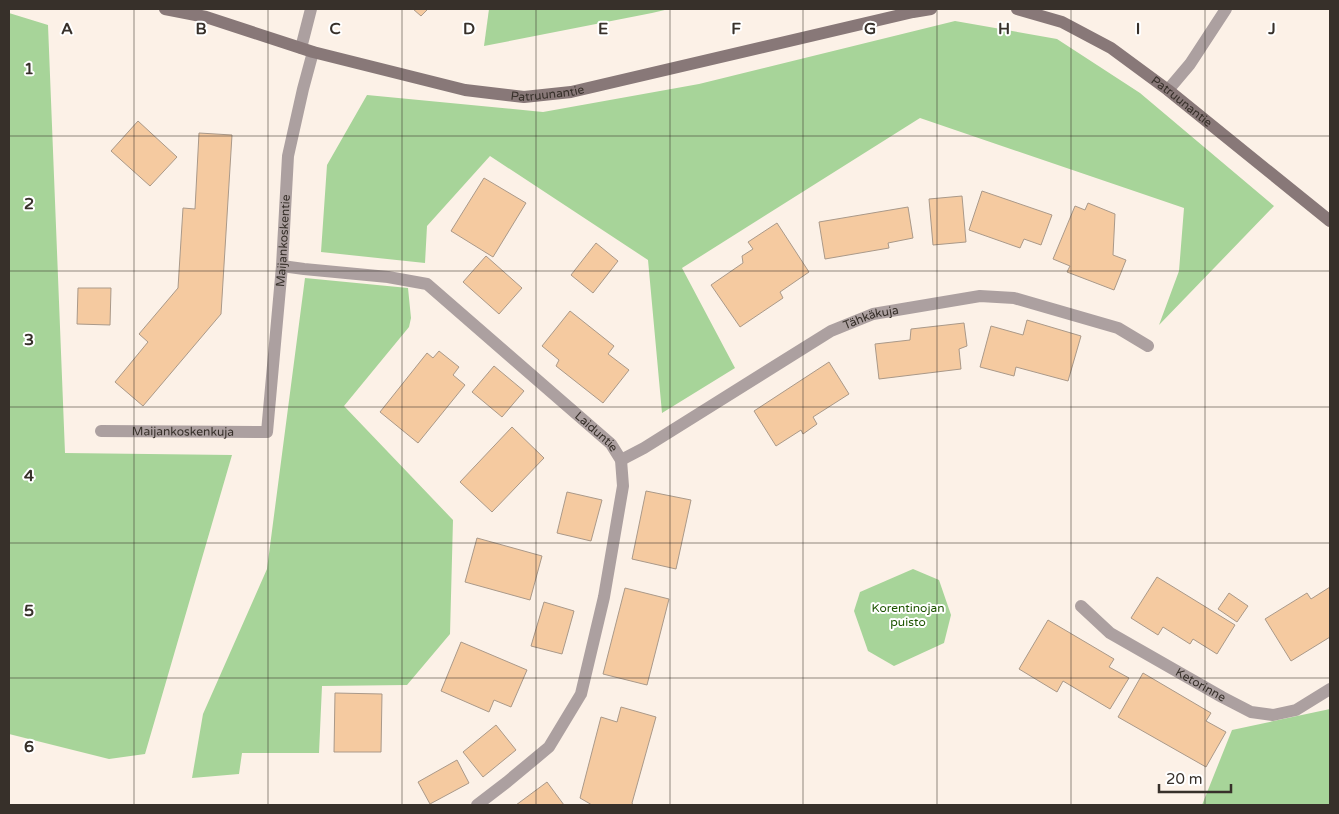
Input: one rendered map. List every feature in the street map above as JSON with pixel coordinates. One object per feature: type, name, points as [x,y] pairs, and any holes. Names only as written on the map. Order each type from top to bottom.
[{"type":"street","name":"Patruunantie","points":[[165,9],[206,17],[307,50],[465,90],[524,97],[571,92],[932,9]]},
{"type":"street","name":"Maijankoskentie","points":[[267,432],[282,266],[288,156],[303,89],[311,9]]},
{"type":"street","name":"Patruunantie","points":[[1017,9],[1062,22],[1111,48],[1168,90],[1330,221]]},
{"type":"street","points":[[1168,90],[1190,64],[1226,9]]},
{"type":"street","name":"Laiduntie","points":[[282,266],[427,284],[612,444],[621,460],[623,486],[604,598],[581,694],[549,747],[477,805]]},
{"type":"street","name":"Tähkäkuja","points":[[621,460],[644,448],[832,331],[873,314],[980,296],[1014,298],[1118,328],[1148,346]]},
{"type":"street","name":"Maijankoskenkuja","points":[[101,431],[267,432]]},
{"type":"street","name":"Ketorinne","points":[[1081,606],[1110,633],[1251,712],[1273,715],[1296,710],[1330,689]]},
{"type":"green space","points":[[489,9],[669,9],[484,46]]},
{"type":"green space","points":[[9,13],[48,25],[65,453],[232,455],[145,754],[109,759],[9,734]]},
{"type":"green space","points":[[955,21],[1057,39],[1140,93],[1274,206],[1159,325],[1179,271],[1184,208],[920,118],[682,268],[735,368],[662,413],[648,260],[490,156],[427,226],[425,263],[321,252],[327,165],[367,95],[543,112],[699,84]]},
{"type":"green space","points":[[305,278],[408,288],[411,318],[409,327],[344,406],[453,520],[450,634],[407,685],[322,686],[319,753],[242,753],[239,774],[192,778],[203,714],[267,569]]},
{"type":"green space","name":"Korentinojan puisto","points":[[913,569],[939,580],[951,615],[944,643],[894,666],[868,651],[854,611],[860,592]]},
{"type":"green space","points":[[1330,709],[1330,805],[1202,805],[1232,730]]},
{"type":"building","points":[[413,9],[428,9],[421,16]]},
{"type":"building","points":[[138,121],[177,157],[150,186],[111,151]]},
{"type":"building","points":[[199,133],[232,135],[221,314],[143,406],[115,382],[148,342],[139,334],[178,288],[183,208],[195,209]]},
{"type":"building","points":[[484,178],[526,203],[493,257],[451,231]]},
{"type":"building","points":[[982,191],[1052,215],[1041,245],[1024,239],[1020,248],[969,230]]},
{"type":"building","points":[[962,196],[966,242],[933,245],[929,199]]},
{"type":"building","points":[[1088,203],[1115,214],[1113,255],[1126,260],[1114,290],[1067,272],[1070,266],[1053,259],[1075,206],[1085,210]]},
{"type":"building","points":[[908,207],[913,238],[888,243],[889,248],[825,259],[819,222]]},
{"type":"building","points":[[777,223],[809,272],[780,292],[783,298],[740,327],[711,285],[743,263],[742,256],[753,249],[748,242]]},
{"type":"building","points":[[596,243],[618,261],[593,293],[571,275]]},
{"type":"building","points":[[486,256],[522,288],[499,314],[463,282]]},
{"type":"building","points":[[78,288],[111,288],[110,325],[77,324]]},
{"type":"building","points":[[570,311],[614,346],[608,354],[629,370],[603,403],[556,366],[559,360],[542,346]]},
{"type":"building","points":[[1027,320],[1081,336],[1068,381],[1016,367],[1014,376],[980,367],[991,326],[1023,335]]},
{"type":"building","points":[[964,323],[967,346],[959,349],[961,369],[879,379],[875,344],[910,340],[911,329]]},
{"type":"building","points":[[439,351],[459,367],[453,375],[465,385],[418,443],[380,412],[427,353],[433,358]]},
{"type":"building","points":[[829,362],[849,394],[813,417],[817,424],[803,434],[801,430],[776,446],[754,411]]},
{"type":"building","points":[[494,366],[524,391],[502,417],[472,392]]},
{"type":"building","points":[[512,427],[544,458],[492,512],[460,482]]},
{"type":"building","points":[[646,491],[691,500],[676,569],[632,559]]},
{"type":"building","points":[[567,492],[602,500],[591,541],[557,533]]},
{"type":"building","points":[[477,538],[542,556],[530,600],[465,582]]},
{"type":"building","points":[[1157,577],[1235,625],[1217,654],[1193,639],[1190,644],[1163,627],[1158,635],[1131,618]]},
{"type":"building","points":[[1330,587],[1330,637],[1291,661],[1265,619],[1307,593],[1311,599]]},
{"type":"building","points":[[625,588],[669,599],[647,685],[603,674]]},
{"type":"building","points":[[1229,593],[1248,606],[1237,622],[1218,609]]},
{"type":"building","points":[[544,602],[574,611],[562,654],[531,646]]},
{"type":"building","points":[[1048,620],[1114,659],[1109,667],[1129,678],[1110,709],[1063,681],[1057,692],[1019,669]]},
{"type":"building","points":[[461,642],[527,670],[511,707],[494,700],[489,712],[441,691]]},
{"type":"building","points":[[1143,673],[1211,713],[1206,721],[1226,732],[1206,767],[1118,717]]},
{"type":"building","points":[[335,693],[382,694],[381,752],[334,752]]},
{"type":"building","points":[[621,707],[656,717],[633,805],[592,805],[580,798],[601,717],[617,722]]},
{"type":"building","points":[[496,725],[516,750],[483,777],[463,752]]},
{"type":"building","points":[[457,760],[469,783],[430,804],[418,782]]},
{"type":"building","points":[[547,782],[564,805],[516,805]]}]
